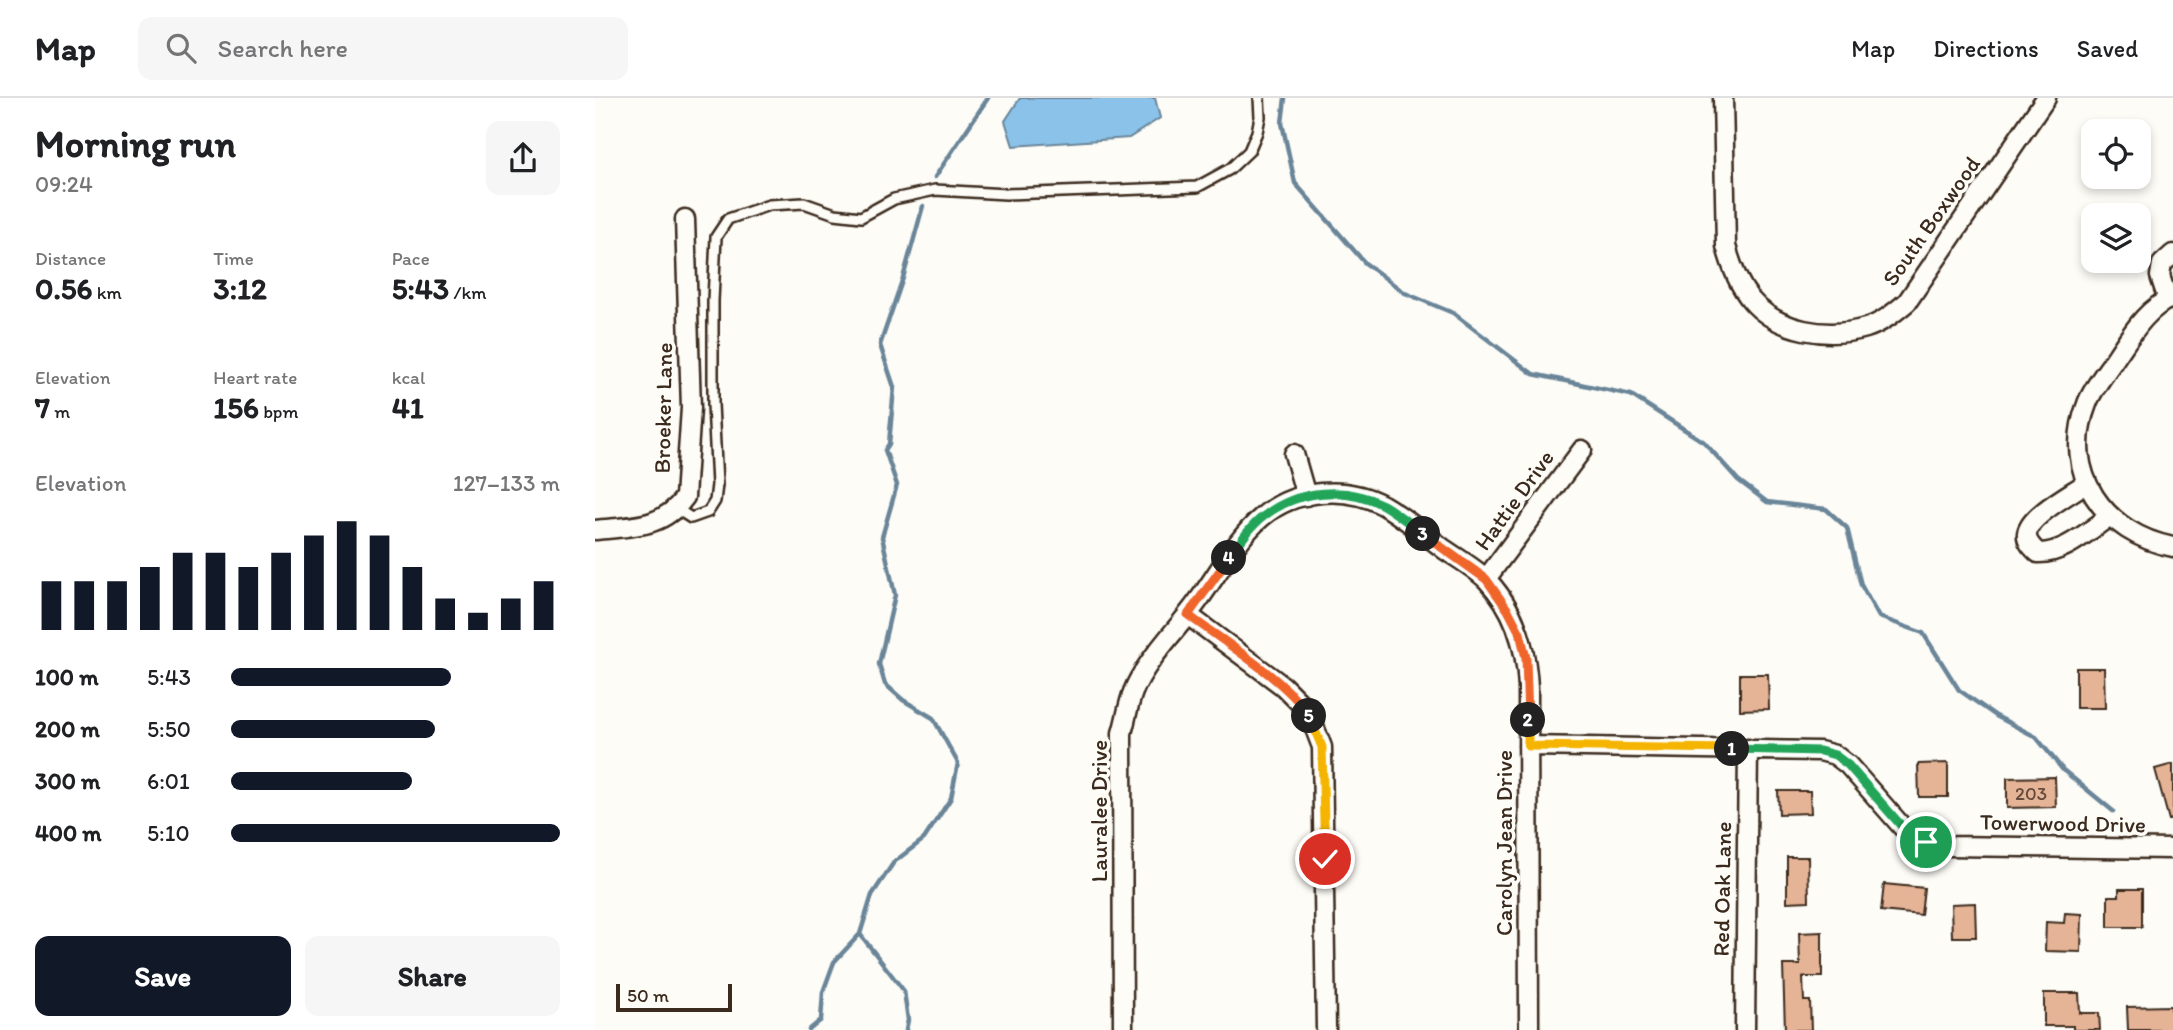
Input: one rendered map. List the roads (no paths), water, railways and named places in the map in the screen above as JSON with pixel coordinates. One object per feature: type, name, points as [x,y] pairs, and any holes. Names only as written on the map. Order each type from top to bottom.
[{"type":"street","name":"South Boxwood","points":[[1723,98],[1725,236],[1731,266],[1752,301],[1766,312],[1802,330],[1822,334],[1868,328],[1907,302],[2046,98]]},
{"type":"street","name":"Broeker Lane","points":[[677,509],[685,497],[687,484],[691,408],[685,219]]},
{"type":"street","points":[[2173,254],[2162,264],[2160,276],[2170,299],[2150,311],[2133,331],[2087,402],[2080,445],[2086,483],[2109,517],[2126,530],[2153,543],[2173,547]]},
{"type":"street","name":"Hattie Drive","points":[[1486,579],[1582,450]]},
{"type":"street","points":[[1294,454],[1306,496]]},
{"type":"street","points":[[2086,483],[2040,514],[2027,534],[2030,545],[2038,553],[2050,554],[2109,517]]},
{"type":"street","name":"Carolyn Jean Drive","points":[[1306,496],[1333,492],[1361,497],[1383,505],[1486,579],[1520,633],[1526,658],[1528,746],[1529,1030]]},
{"type":"street","name":"Lauralee Drive","points":[[1123,1030],[1122,733],[1134,691],[1154,658],[1241,541],[1263,516],[1286,502],[1306,496]]},
{"type":"street","points":[[595,530],[646,524],[665,518],[677,509]]},
{"type":"street","points":[[1188,615],[1283,686],[1303,705],[1322,747],[1326,1030]]},
{"type":"street","name":"Towerwood Drive","points":[[1528,746],[1820,751],[1835,755],[1848,765],[1905,830],[1926,842],[1947,846],[2173,849]]},
{"type":"street","name":"Red Oak Lane","points":[[1745,1030],[1748,749]]},
{"type":"lane","points":[[677,509],[691,518],[699,517],[708,512],[715,501],[717,485],[713,404],[713,301],[716,237],[728,219],[769,205],[804,203],[835,214],[861,216],[894,199],[935,190],[1006,194],[1197,187],[1230,169],[1249,152],[1258,132],[1259,98]]},
{"type":"water","points":[[1020,98],[1155,98],[1160,118],[1129,138],[1013,146],[1005,121]]},
{"type":"waterway","points":[[935,177],[988,98]]},
{"type":"waterway","points":[[1285,98],[1282,123],[1295,183],[1365,263],[1405,293],[1453,313],[1533,374],[1631,395],[1704,442],[1738,480],[1767,502],[1826,509],[1847,528],[1861,585],[1879,617],[1923,633],[1959,690],[1996,716],[2036,737],[2063,770],[2113,811]]},
{"type":"waterway","points":[[809,1030],[821,1020],[823,992],[834,962],[860,934],[872,895],[894,862],[924,839],[951,798],[958,763],[933,718],[903,700],[885,684],[879,664],[895,595],[882,537],[897,485],[885,450],[889,444],[894,387],[880,345],[903,278],[923,206]]},
{"type":"waterway","points":[[860,934],[904,991],[908,1020],[906,1030]]}]
